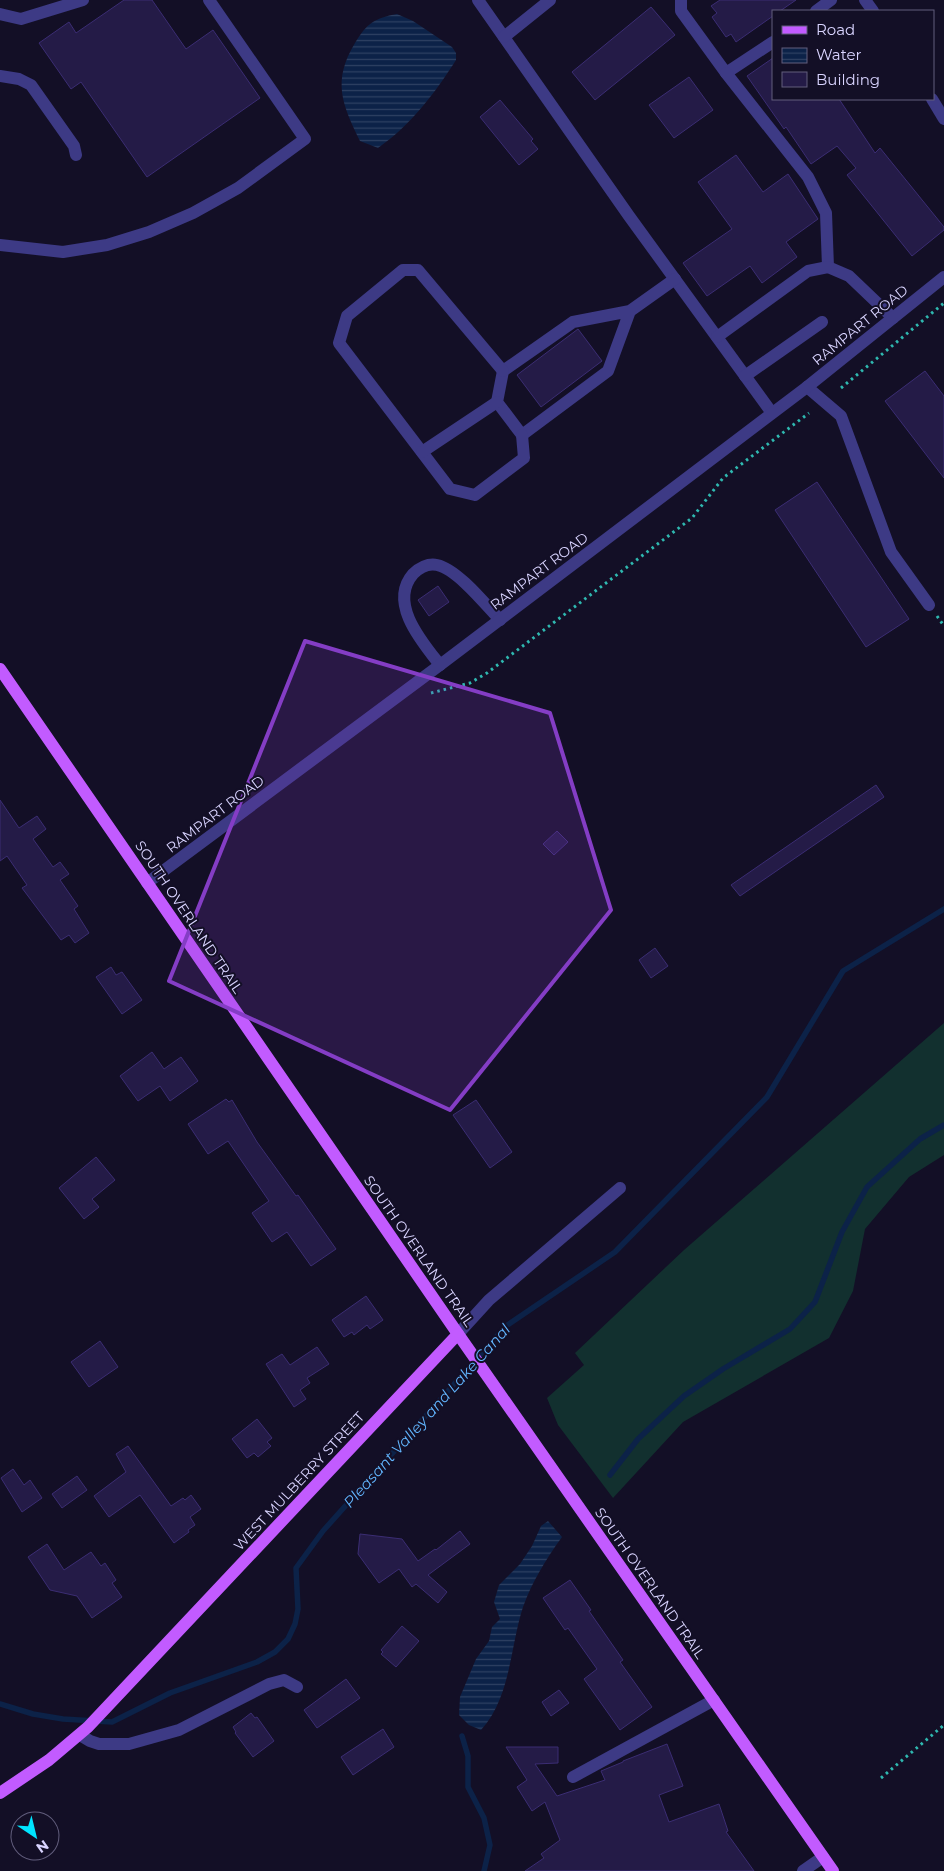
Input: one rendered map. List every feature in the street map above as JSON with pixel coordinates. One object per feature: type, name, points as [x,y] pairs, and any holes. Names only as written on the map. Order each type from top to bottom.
[{"type":"main road","name":"SOUTH OVERLAND TRAIL","points":[[0,669],[469,1350],[833,1871]]},
{"type":"main road","name":"WEST MULBERRY STREET","points":[[0,1793],[49,1760],[84,1731],[458,1334]]},
{"type":"street","points":[[0,14],[21,18],[83,0]]},
{"type":"street","points":[[0,245],[63,252],[107,245],[149,232],[193,214],[238,188],[305,139],[209,0]]},
{"type":"street","points":[[478,0],[674,279],[772,414]]},
{"type":"street","points":[[504,37],[550,0]]},
{"type":"street","points":[[681,0],[680,11],[808,177],[826,213],[828,267]]},
{"type":"street","points":[[817,10],[831,0]]},
{"type":"street","points":[[726,73],[772,43]]},
{"type":"street","points":[[0,76],[19,79],[31,84],[74,146],[76,155]]},
{"type":"street","points":[[933,100],[944,119]]},
{"type":"street","points":[[717,337],[808,272],[828,267],[849,276],[893,318]]},
{"type":"street","points":[[497,402],[522,435],[524,458],[475,495],[450,489],[339,343],[347,316],[403,270],[418,270],[503,371]]},
{"type":"street","name":"RAMPART ROAD","points":[[147,883],[417,683],[772,414],[944,277]]},
{"type":"street","points":[[422,452],[497,402],[503,371],[573,322],[630,311],[674,279]]},
{"type":"street","points":[[522,435],[608,371],[630,311]]},
{"type":"street","points":[[745,376],[822,322]]},
{"type":"street","points":[[807,387],[841,416],[891,552],[929,605]]},
{"type":"street","points":[[440,665],[423,644],[405,606],[405,588],[409,579],[417,570],[426,566],[437,565],[451,572],[470,588],[500,620]]},
{"type":"street","name":"WEST MULBERRY STREET","points":[[458,1334],[489,1300],[620,1188]]},
{"type":"street","points":[[84,1731],[90,1742],[99,1744],[129,1744],[179,1730],[269,1684],[284,1680],[297,1687]]},
{"type":"street","points":[[573,1777],[714,1700]]},
{"type":"street","points":[[803,1871],[824,1857]]},
{"type":"path","points":[[842,388],[944,303]]},
{"type":"path","points":[[417,683],[429,694],[436,690],[470,683],[486,672],[692,518],[723,478],[809,413]]},
{"type":"path","points":[[881,1778],[944,1725]]},
{"type":"highlighted area","points":[[305,641],[550,713],[611,910],[450,1110],[169,981]]},
{"type":"green space","points":[[944,1023],[944,1155],[909,1177],[865,1229],[853,1291],[829,1338],[683,1422],[613,1498],[558,1425],[547,1398],[584,1365],[575,1353],[684,1250]]},
{"type":"water","points":[[397,14],[413,21],[452,47],[456,53],[456,60],[422,108],[378,148],[360,141],[344,104],[342,81],[348,57],[355,43],[368,26],[383,17]]},
{"type":"water","points":[[548,1521],[562,1537],[540,1571],[523,1607],[504,1687],[491,1717],[481,1730],[469,1725],[459,1715],[460,1697],[476,1659],[489,1641],[492,1627],[500,1619],[494,1602],[499,1585],[520,1564],[532,1546],[541,1526]]},
{"type":"building","points":[[124,0],[152,0],[186,49],[213,30],[260,98],[147,177],[81,82],[71,89],[39,43],[69,22],[76,33]]},
{"type":"building","points":[[720,0],[796,0],[781,10],[772,10],[772,17],[736,42],[731,34],[726,37],[712,17],[717,13],[711,6]]},
{"type":"building","points":[[651,7],[675,35],[595,100],[572,72]]},
{"type":"building","points":[[772,59],[772,100],[840,100],[875,153],[880,148],[944,227],[944,230],[912,256],[847,175],[856,168],[837,146],[811,164],[786,127],[784,129],[747,76]]},
{"type":"building","points":[[689,77],[713,110],[674,138],[649,105]]},
{"type":"building","points":[[500,100],[533,139],[531,141],[538,149],[519,165],[480,117]]},
{"type":"building","points":[[736,155],[763,192],[788,174],[818,219],[786,242],[797,257],[762,283],[750,266],[707,296],[683,263],[732,229],[698,182]]},
{"type":"building","points":[[578,329],[602,361],[541,407],[517,375]]},
{"type":"building","points":[[925,371],[944,396],[944,478],[885,401]]},
{"type":"building","points":[[817,482],[909,619],[866,647],[775,510]]},
{"type":"building","points":[[438,586],[449,602],[429,616],[418,600]]},
{"type":"building","points":[[876,785],[884,797],[740,896],[731,885]]},
{"type":"building","points":[[0,800],[19,828],[37,816],[46,829],[33,839],[53,867],[60,862],[69,874],[60,880],[78,906],[74,909],[89,933],[75,943],[69,935],[61,940],[22,888],[27,885],[7,856],[0,861]]},
{"type":"building","points":[[557,831],[568,842],[554,855],[543,844]]},
{"type":"building","points":[[655,948],[668,966],[651,978],[639,960]]},
{"type":"building","points":[[111,967],[116,975],[122,972],[142,1000],[122,1014],[96,977]]},
{"type":"building","points":[[152,1052],[164,1069],[181,1057],[198,1081],[170,1101],[160,1086],[138,1101],[120,1076]]},
{"type":"building","points":[[226,1099],[229,1102],[232,1100],[257,1142],[296,1196],[298,1195],[336,1249],[311,1266],[287,1232],[272,1242],[252,1213],[269,1201],[228,1141],[208,1154],[188,1124]]},
{"type":"building","points":[[476,1100],[512,1152],[490,1168],[453,1115]]},
{"type":"building","points":[[96,1157],[115,1180],[92,1199],[99,1207],[84,1219],[59,1188]]},
{"type":"building","points":[[366,1296],[383,1320],[370,1329],[367,1325],[354,1335],[352,1332],[344,1337],[332,1320]]},
{"type":"building","points":[[100,1341],[118,1367],[89,1387],[71,1362]]},
{"type":"building","points":[[317,1347],[329,1364],[307,1378],[310,1383],[300,1390],[306,1399],[294,1407],[266,1364],[282,1354],[290,1365]]},
{"type":"building","points":[[257,1419],[272,1438],[267,1442],[271,1446],[258,1457],[254,1453],[247,1458],[232,1439]]},
{"type":"building","points":[[128,1446],[171,1506],[191,1495],[201,1509],[190,1517],[195,1525],[174,1543],[140,1495],[109,1517],[94,1496],[126,1472],[116,1454]]},
{"type":"building","points":[[13,1469],[24,1485],[30,1480],[42,1498],[22,1512],[1,1478]]},
{"type":"building","points":[[77,1476],[87,1490],[62,1508],[52,1494]]},
{"type":"building","points":[[460,1531],[470,1544],[428,1575],[447,1592],[438,1603],[416,1584],[412,1587],[399,1569],[379,1583],[358,1554],[360,1534],[402,1539],[418,1561],[436,1550]]},
{"type":"building","points":[[47,1544],[64,1570],[91,1552],[101,1566],[105,1563],[116,1580],[112,1583],[122,1597],[92,1618],[77,1596],[50,1590],[28,1557]]},
{"type":"building","points":[[570,1580],[623,1660],[620,1662],[652,1707],[620,1730],[584,1679],[597,1669],[568,1628],[565,1630],[543,1598]]},
{"type":"building","points":[[402,1626],[419,1641],[396,1667],[381,1654],[383,1652],[381,1650]]},
{"type":"building","points":[[346,1679],[360,1698],[317,1728],[304,1710]]},
{"type":"building","points":[[559,1690],[569,1703],[551,1716],[542,1702]]},
{"type":"building","points":[[251,1713],[255,1718],[257,1717],[274,1741],[253,1757],[235,1733],[233,1727]]},
{"type":"building","points":[[383,1729],[394,1747],[353,1775],[341,1757]]},
{"type":"building","points":[[667,1744],[683,1786],[659,1795],[669,1822],[719,1804],[728,1831],[726,1832],[754,1871],[525,1871],[544,1858],[541,1854],[560,1840],[545,1802],[532,1811],[517,1787],[527,1780],[506,1747],[558,1747],[558,1763],[535,1764],[557,1796],[605,1780],[601,1771]]},
{"type":"waterway","name":"Pleasant Valley and Lake Canal","points":[[0,1704],[33,1714],[63,1719],[112,1722],[170,1693],[257,1662],[275,1652],[288,1639],[295,1624],[298,1609],[296,1568],[323,1531],[506,1326],[615,1252],[767,1097],[843,971],[944,909]]},
{"type":"waterway","points":[[610,1475],[638,1439],[684,1396],[723,1369],[790,1329],[815,1302],[842,1232],[867,1187],[920,1139],[944,1125]]},
{"type":"waterway","points":[[462,1736],[468,1756],[468,1787],[484,1818],[490,1845],[484,1871]]}]
